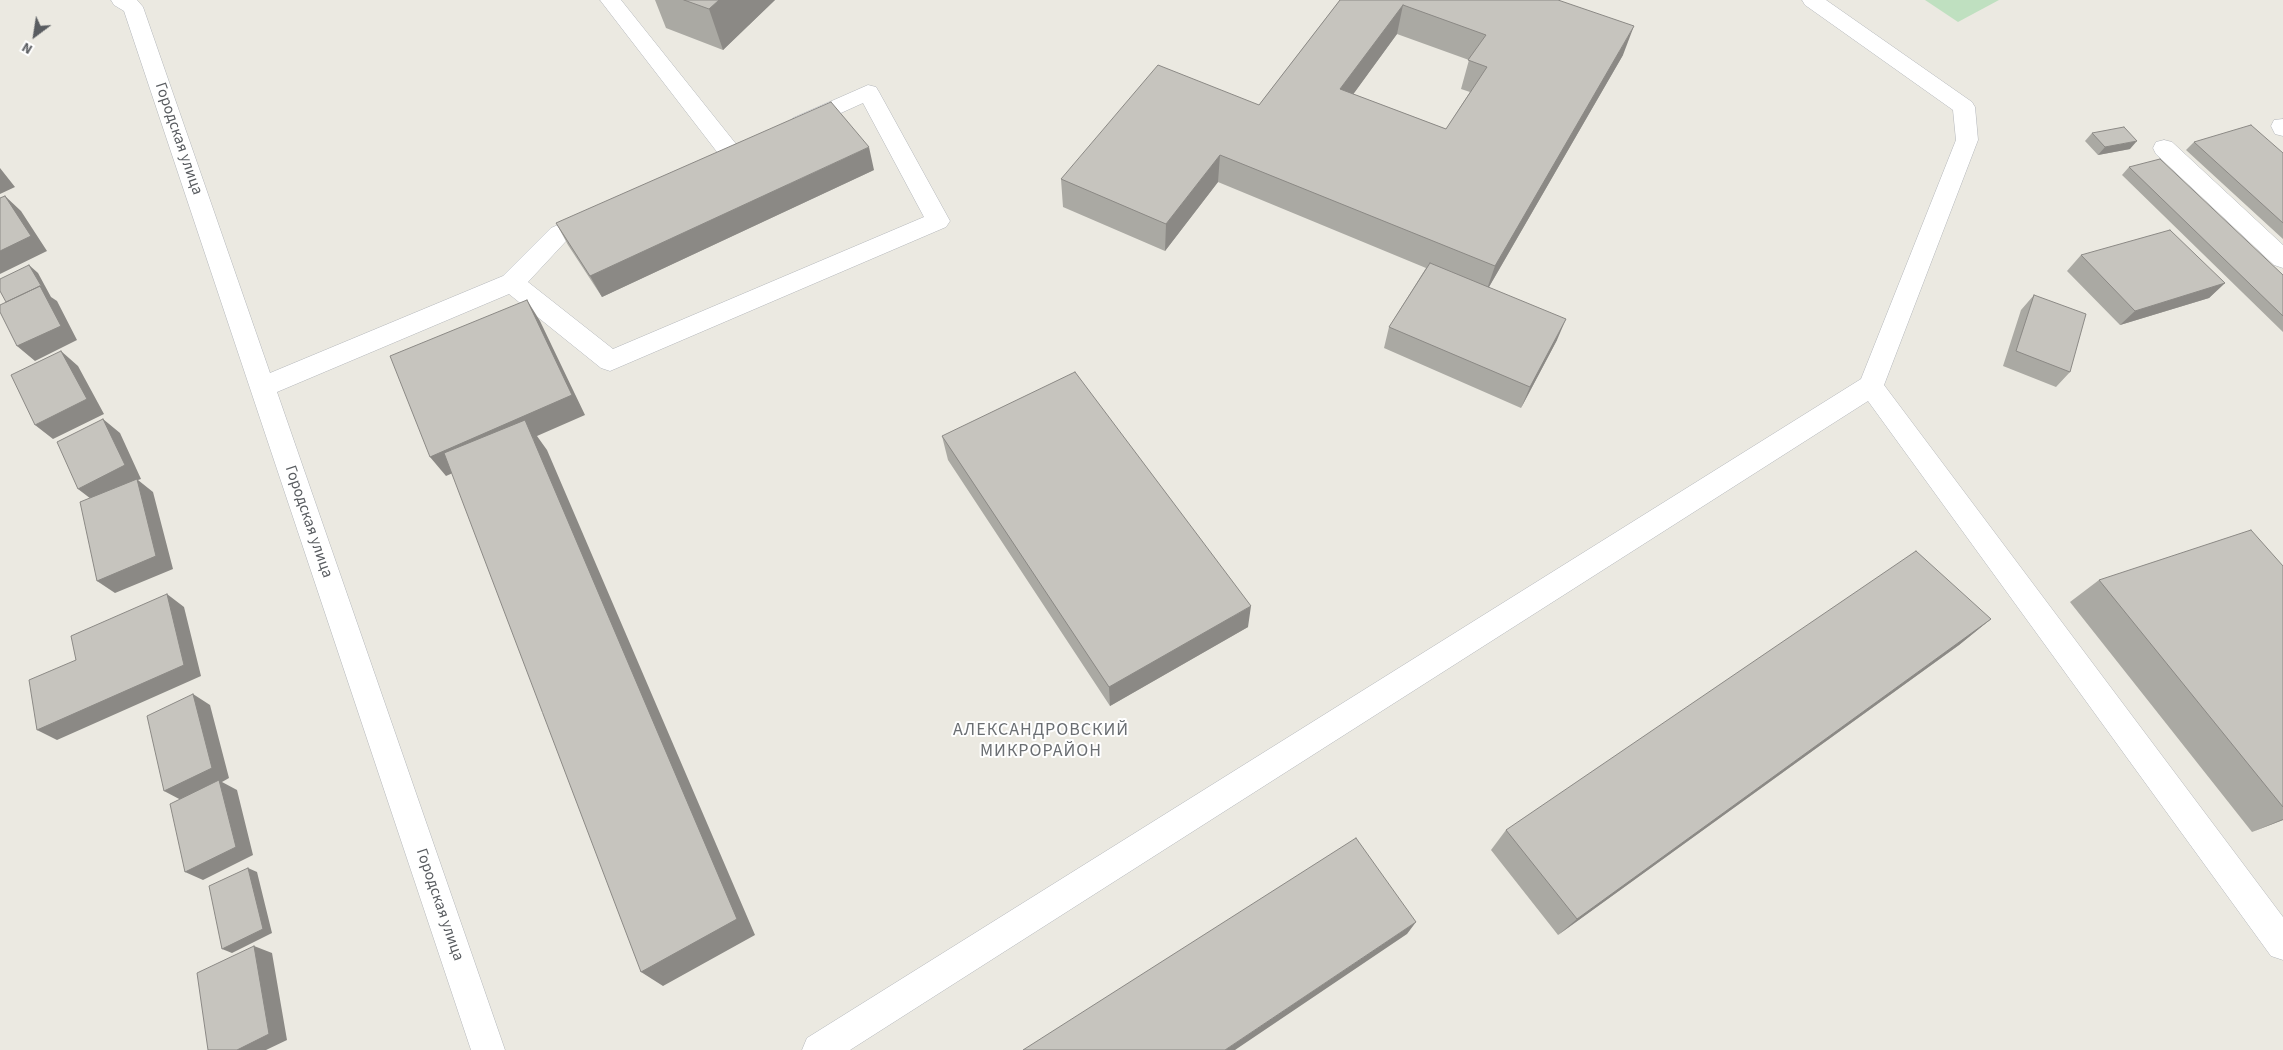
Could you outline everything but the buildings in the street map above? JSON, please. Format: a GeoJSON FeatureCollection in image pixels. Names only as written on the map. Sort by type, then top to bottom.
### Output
{"type":"FeatureCollection","features":[{"type":"Feature","properties":{"kind":"street","name":"Городская улица"},"geometry":{"type":"LineString","coordinates":[[121,0],[133,8],[488,1050]]}},
{"type":"Feature","properties":{"kind":"street"},"geometry":{"type":"LineString","coordinates":[[610,0],[733,155]]}},
{"type":"Feature","properties":{"kind":"street"},"geometry":{"type":"LineString","coordinates":[[819,1050],[1872,386],[1966,140],[1964,107],[1812,0]]}},
{"type":"Feature","properties":{"kind":"street"},"geometry":{"type":"LineString","coordinates":[[512,283],[610,361],[938,221],[868,92],[778,134]]}},
{"type":"Feature","properties":{"kind":"street"},"geometry":{"type":"LineString","coordinates":[[2164,148],[2283,259]]}},
{"type":"Feature","properties":{"kind":"street"},"geometry":{"type":"LineString","coordinates":[[262,387],[512,283],[559,234],[620,206]]}},
{"type":"Feature","properties":{"kind":"street"},"geometry":{"type":"LineString","coordinates":[[1872,386],[2283,944]]}},
{"type":"Feature","properties":{"kind":"green space"},"geometry":{"type":"Polygon","coordinates":[[[1925,0],[1999,0],[1958,22],[1925,0]]]}},
{"type":"Feature","properties":{"kind":"district","name":"АЛЕКСАНДРОВСКИЙ МИКРОРАЙОН"},"geometry":{"type":"Point","coordinates":[1041,741]}}]}
